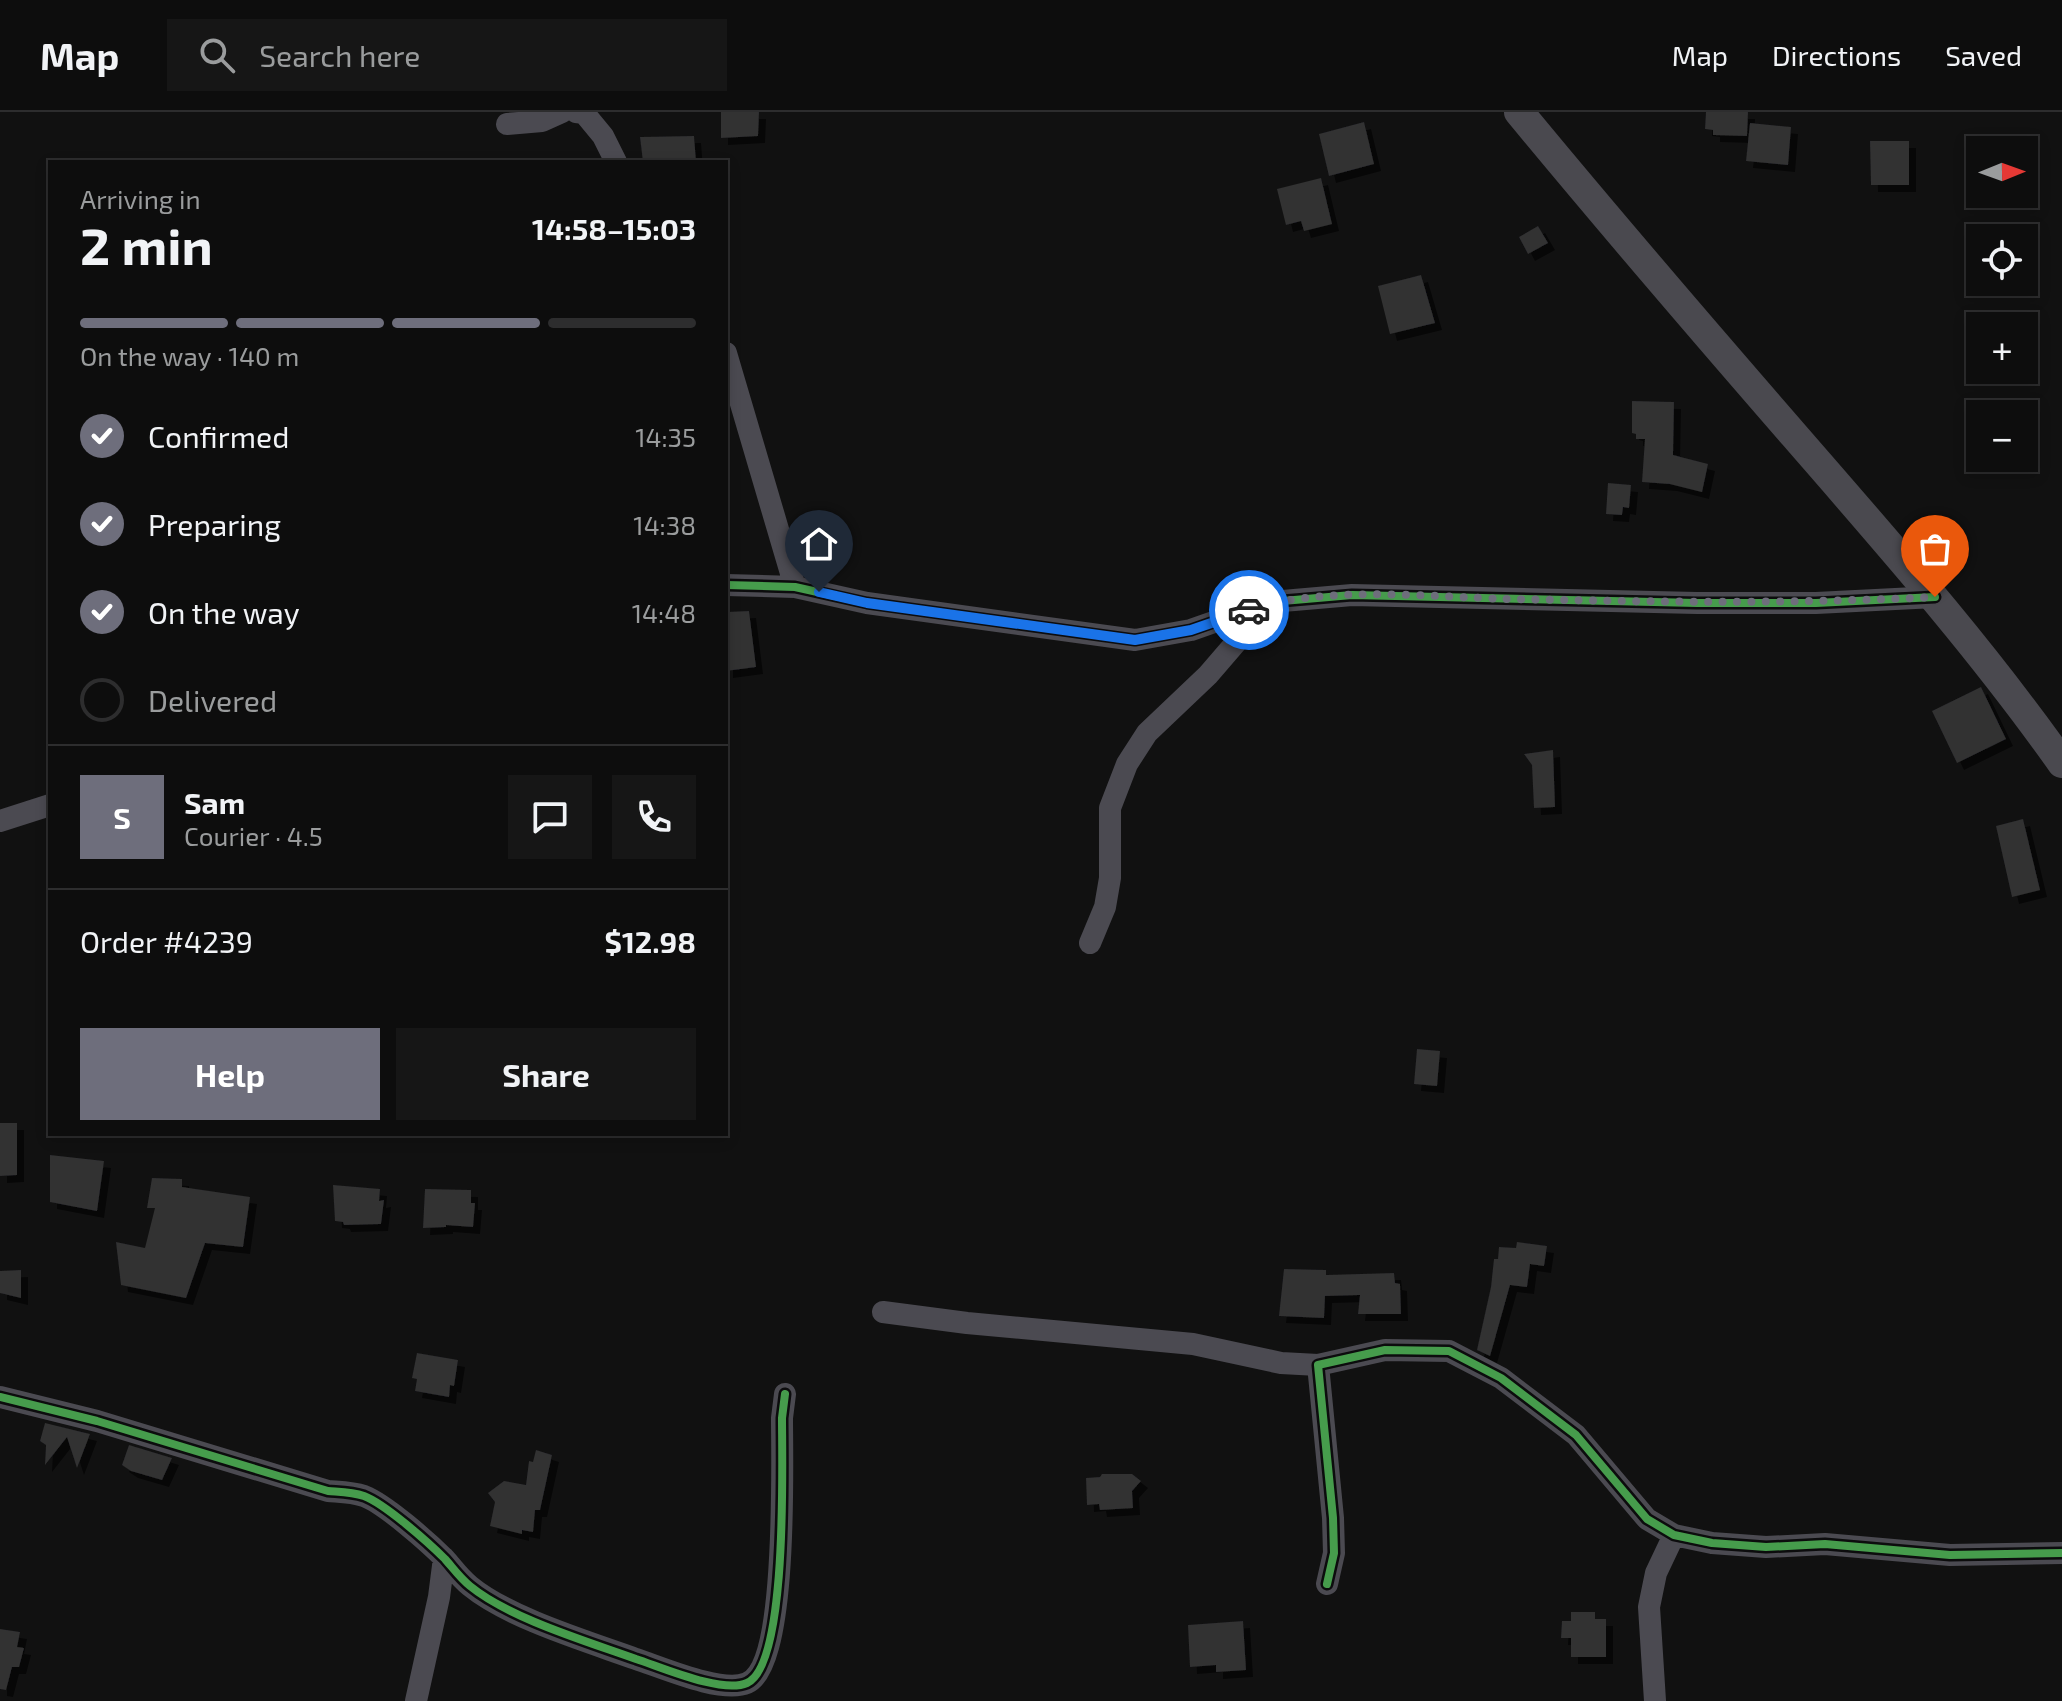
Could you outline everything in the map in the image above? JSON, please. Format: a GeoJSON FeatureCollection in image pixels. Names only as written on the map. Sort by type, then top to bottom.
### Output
{"type":"FeatureCollection","features":[{"type":"Feature","properties":{"kind":"street"},"geometry":{"type":"LineString","coordinates":[[507,124],[542,121],[562,112]]}},
{"type":"Feature","properties":{"kind":"street"},"geometry":{"type":"LineString","coordinates":[[576,112],[584,113],[594,124],[615,160]]}},
{"type":"Feature","properties":{"kind":"street"},"geometry":{"type":"LineString","coordinates":[[1519,112],[1661,282],[1935,597],[2021,705],[2062,763]]}},
{"type":"Feature","properties":{"kind":"street"},"geometry":{"type":"LineString","coordinates":[[728,360],[795,587]]}},
{"type":"Feature","properties":{"kind":"street"},"geometry":{"type":"LineString","coordinates":[[728,585],[795,587],[867,603],[1135,640],[1191,630],[1271,602],[1352,595],[1697,603],[1816,603],[1935,597]]}},
{"type":"Feature","properties":{"kind":"street"},"geometry":{"type":"LineString","coordinates":[[1090,943],[1105,907],[1110,878],[1110,808],[1127,764],[1147,733],[1208,675],[1271,602]]}},
{"type":"Feature","properties":{"kind":"street"},"geometry":{"type":"LineString","coordinates":[[0,821],[48,806]]}},
{"type":"Feature","properties":{"kind":"street"},"geometry":{"type":"LineString","coordinates":[[883,1312],[1193,1344],[1281,1363],[1318,1365],[1385,1350],[1449,1351],[1501,1378],[1576,1435],[1647,1519],[1674,1535],[1712,1543],[1766,1547],[1825,1544],[1950,1555],[2062,1553]]}},
{"type":"Feature","properties":{"kind":"street"},"geometry":{"type":"LineString","coordinates":[[1318,1365],[1333,1518],[1334,1553],[1327,1584]]}},
{"type":"Feature","properties":{"kind":"street"},"geometry":{"type":"LineString","coordinates":[[0,1397],[166,1440],[328,1491],[367,1497],[444,1558],[468,1585],[498,1606],[665,1669],[726,1686],[747,1683],[757,1676],[773,1627],[779,1590],[785,1394]]}},
{"type":"Feature","properties":{"kind":"street"},"geometry":{"type":"LineString","coordinates":[[1655,1701],[1649,1607],[1656,1573],[1674,1535]]}},
{"type":"Feature","properties":{"kind":"street"},"geometry":{"type":"LineString","coordinates":[[416,1701],[439,1597],[444,1558]]}},
{"type":"Feature","properties":{"kind":"building"},"geometry":{"type":"Polygon","coordinates":[[[721,112],[759,112],[758,136],[721,138],[721,112]]]}},
{"type":"Feature","properties":{"kind":"building"},"geometry":{"type":"Polygon","coordinates":[[[1706,112],[1748,112],[1747,136],[1713,135],[1713,130],[1705,129],[1706,112]]]}},
{"type":"Feature","properties":{"kind":"building"},"geometry":{"type":"Polygon","coordinates":[[[1364,122],[1374,164],[1329,176],[1319,134],[1364,122]]]}},
{"type":"Feature","properties":{"kind":"building"},"geometry":{"type":"Polygon","coordinates":[[[1750,123],[1791,127],[1788,165],[1746,161],[1750,123]]]}},
{"type":"Feature","properties":{"kind":"building"},"geometry":{"type":"Polygon","coordinates":[[[694,136],[696,160],[643,160],[640,137],[694,136]]]}},
{"type":"Feature","properties":{"kind":"building"},"geometry":{"type":"Polygon","coordinates":[[[1870,141],[1909,141],[1909,185],[1871,185],[1870,141]]]}},
{"type":"Feature","properties":{"kind":"building"},"geometry":{"type":"Polygon","coordinates":[[[1321,178],[1332,224],[1304,231],[1301,221],[1286,225],[1277,189],[1321,178]]]}},
{"type":"Feature","properties":{"kind":"building"},"geometry":{"type":"Polygon","coordinates":[[[1538,226],[1548,243],[1528,254],[1519,237],[1538,226]]]}},
{"type":"Feature","properties":{"kind":"building"},"geometry":{"type":"Polygon","coordinates":[[[1421,275],[1435,323],[1390,334],[1378,286],[1421,275]]]}},
{"type":"Feature","properties":{"kind":"building"},"geometry":{"type":"Polygon","coordinates":[[[1632,401],[1674,402],[1673,455],[1708,464],[1702,492],[1670,484],[1642,482],[1645,439],[1636,439],[1636,434],[1632,433],[1632,401]]]}},
{"type":"Feature","properties":{"kind":"building"},"geometry":{"type":"Polygon","coordinates":[[[1608,483],[1631,485],[1629,508],[1623,507],[1622,515],[1606,514],[1608,483]]]}},
{"type":"Feature","properties":{"kind":"building"},"geometry":{"type":"Polygon","coordinates":[[[749,611],[756,667],[728,671],[728,612],[749,611]]]}},
{"type":"Feature","properties":{"kind":"building"},"geometry":{"type":"Polygon","coordinates":[[[1981,687],[2006,739],[1957,763],[1932,711],[1981,687]]]}},
{"type":"Feature","properties":{"kind":"building"},"geometry":{"type":"Polygon","coordinates":[[[1553,750],[1555,807],[1534,808],[1532,765],[1524,754],[1553,750]]]}},
{"type":"Feature","properties":{"kind":"building"},"geometry":{"type":"Polygon","coordinates":[[[2023,819],[2040,890],[2012,897],[1996,826],[2023,819]]]}},
{"type":"Feature","properties":{"kind":"building"},"geometry":{"type":"Polygon","coordinates":[[[1417,1049],[1440,1051],[1437,1086],[1414,1084],[1417,1049]]]}},
{"type":"Feature","properties":{"kind":"building"},"geometry":{"type":"Polygon","coordinates":[[[0,1123],[17,1123],[17,1175],[0,1176],[0,1123]]]}},
{"type":"Feature","properties":{"kind":"building"},"geometry":{"type":"Polygon","coordinates":[[[50,1155],[104,1161],[97,1211],[50,1202],[50,1155]]]}},
{"type":"Feature","properties":{"kind":"building"},"geometry":{"type":"Polygon","coordinates":[[[152,1178],[182,1179],[182,1187],[250,1197],[243,1247],[205,1243],[186,1298],[121,1285],[116,1242],[145,1248],[155,1208],[147,1208],[152,1178]]]}},
{"type":"Feature","properties":{"kind":"building"},"geometry":{"type":"Polygon","coordinates":[[[333,1185],[380,1189],[379,1201],[384,1200],[381,1224],[344,1225],[335,1221],[333,1185]]]}},
{"type":"Feature","properties":{"kind":"building"},"geometry":{"type":"Polygon","coordinates":[[[425,1189],[471,1190],[471,1203],[475,1203],[473,1227],[446,1225],[423,1228],[425,1189]]]}},
{"type":"Feature","properties":{"kind":"building"},"geometry":{"type":"Polygon","coordinates":[[[1517,1242],[1547,1246],[1544,1266],[1530,1264],[1527,1287],[1510,1285],[1490,1356],[1477,1350],[1494,1259],[1498,1259],[1499,1247],[1516,1248],[1517,1242]]]}},
{"type":"Feature","properties":{"kind":"building"},"geometry":{"type":"Polygon","coordinates":[[[1284,1269],[1326,1270],[1326,1275],[1394,1273],[1395,1283],[1400,1284],[1401,1314],[1358,1314],[1360,1295],[1325,1296],[1324,1318],[1279,1316],[1284,1269]]]}},
{"type":"Feature","properties":{"kind":"building"},"geometry":{"type":"Polygon","coordinates":[[[21,1270],[21,1298],[0,1293],[0,1271],[21,1270]]]}},
{"type":"Feature","properties":{"kind":"building"},"geometry":{"type":"Polygon","coordinates":[[[417,1353],[458,1360],[449,1397],[415,1391],[417,1379],[412,1378],[417,1353]]]}},
{"type":"Feature","properties":{"kind":"building"},"geometry":{"type":"Polygon","coordinates":[[[45,1423],[90,1434],[77,1468],[67,1437],[45,1465],[46,1445],[40,1441],[45,1423]]]}},
{"type":"Feature","properties":{"kind":"building"},"geometry":{"type":"Polygon","coordinates":[[[129,1445],[172,1458],[162,1480],[131,1471],[122,1465],[129,1445]]]}},
{"type":"Feature","properties":{"kind":"building"},"geometry":{"type":"Polygon","coordinates":[[[536,1450],[552,1455],[540,1510],[535,1510],[533,1532],[522,1530],[522,1534],[490,1526],[495,1502],[488,1493],[504,1481],[526,1485],[529,1461],[533,1462],[536,1450]]]}},
{"type":"Feature","properties":{"kind":"building"},"geometry":{"type":"Polygon","coordinates":[[[1102,1474],[1132,1474],[1141,1481],[1132,1491],[1133,1508],[1100,1510],[1099,1504],[1087,1505],[1086,1478],[1100,1477],[1102,1474]]]}},
{"type":"Feature","properties":{"kind":"building"},"geometry":{"type":"Polygon","coordinates":[[[1571,1612],[1595,1612],[1595,1619],[1606,1619],[1606,1657],[1571,1657],[1571,1638],[1561,1638],[1562,1621],[1571,1621],[1571,1612]]]}},
{"type":"Feature","properties":{"kind":"building"},"geometry":{"type":"Polygon","coordinates":[[[1243,1621],[1246,1670],[1216,1672],[1216,1665],[1190,1667],[1188,1625],[1243,1621]]]}},
{"type":"Feature","properties":{"kind":"building"},"geometry":{"type":"Polygon","coordinates":[[[0,1629],[20,1632],[17,1647],[24,1648],[19,1667],[12,1667],[6,1690],[0,1689],[0,1629]]]}},
{"type":"Feature","properties":{"kind":"cycle path"},"geometry":{"type":"LineString","coordinates":[[728,585],[795,587],[867,603],[1135,640],[1191,630],[1271,602],[1352,595],[1697,603],[1816,603],[1935,597]]}},
{"type":"Feature","properties":{"kind":"cycle path"},"geometry":{"type":"LineString","coordinates":[[1327,1584],[1334,1553],[1333,1518],[1318,1365],[1385,1350],[1449,1351],[1501,1378],[1576,1435],[1647,1519],[1674,1535],[1712,1543],[1766,1547],[1825,1544],[1950,1555],[2062,1553]]}},
{"type":"Feature","properties":{"kind":"cycle path"},"geometry":{"type":"LineString","coordinates":[[0,1397],[97,1421],[328,1491],[364,1496],[417,1534],[470,1586],[505,1608],[549,1628],[676,1673],[707,1682],[736,1685],[747,1683],[760,1668],[770,1640],[780,1561],[785,1394]]}},
{"type":"Feature","properties":{"kind":"way so far"},"geometry":{"type":"LineString","coordinates":[[1249,610],[1271,602],[1352,595],[1697,603],[1816,603],[1935,597]]}},
{"type":"Feature","properties":{"kind":"route"},"geometry":{"type":"LineString","coordinates":[[819,592],[867,603],[1135,640],[1191,630],[1249,610]]}}]}
